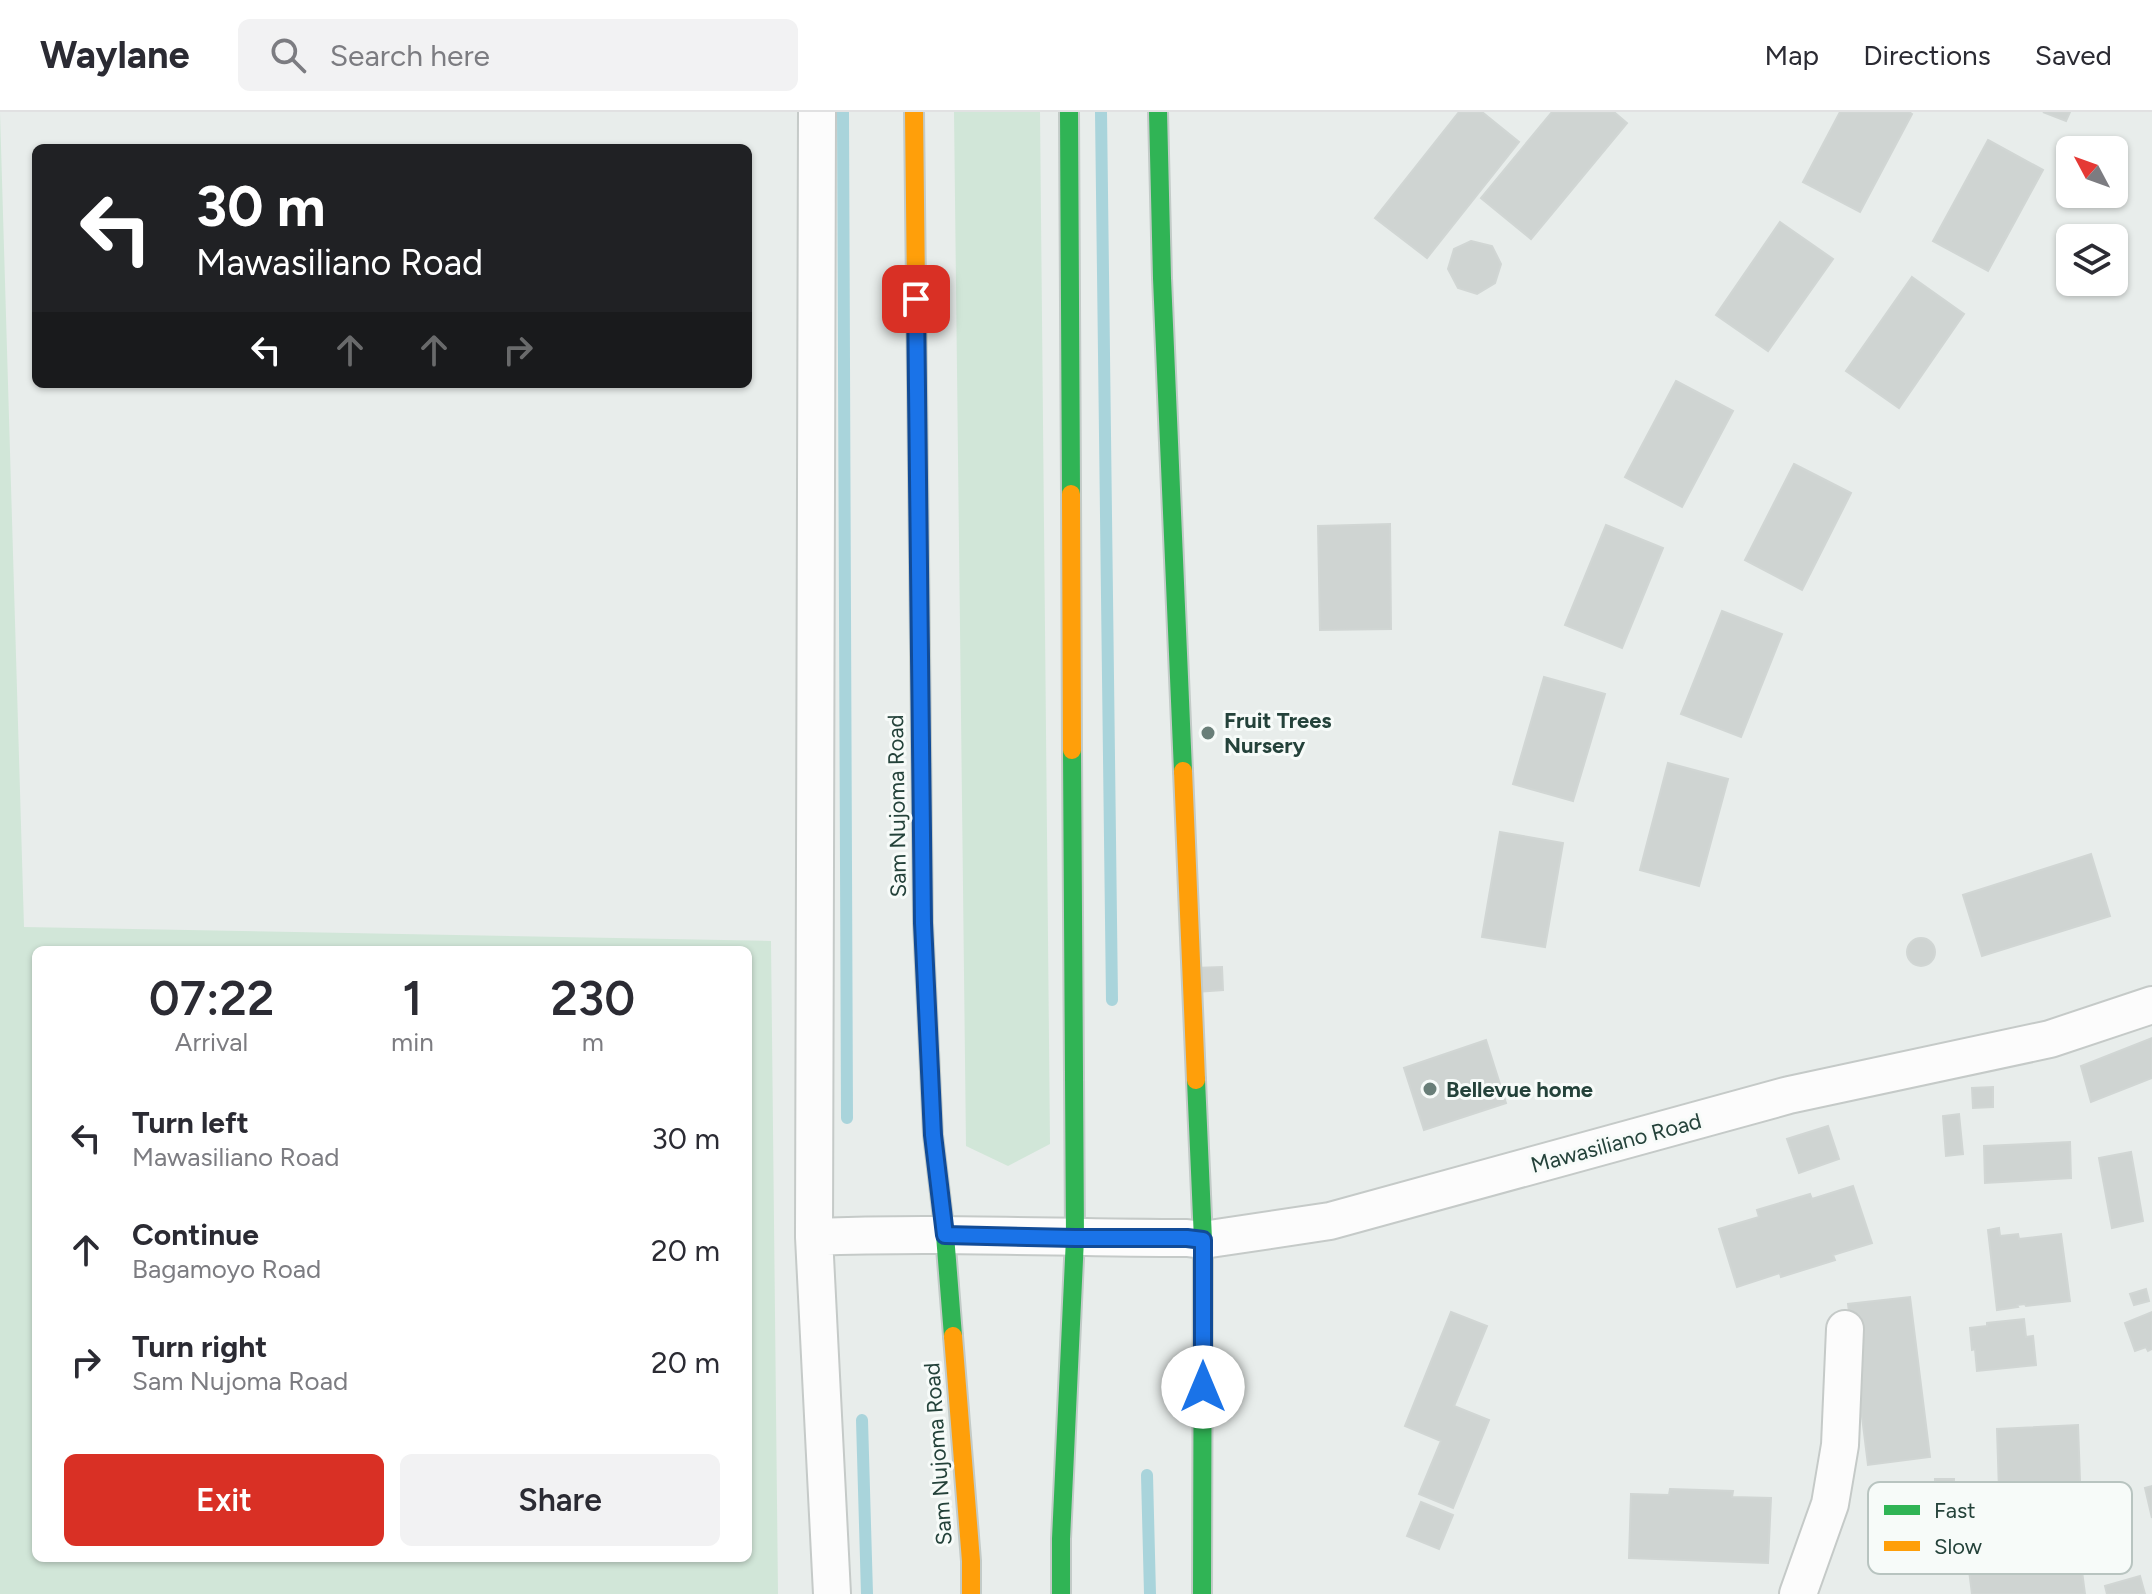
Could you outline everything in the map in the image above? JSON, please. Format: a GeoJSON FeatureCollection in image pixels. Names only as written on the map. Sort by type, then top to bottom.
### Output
{"type":"FeatureCollection","features":[{"type":"Feature","properties":{"kind":"main road","name":"Sam Nujoma Road"},"geometry":{"type":"LineString","coordinates":[[914,112],[923,923],[933,1135],[945,1235],[971,1594]]}},
{"type":"Feature","properties":{"kind":"main road"},"geometry":{"type":"LineString","coordinates":[[1061,1594],[1075,1238],[1069,112]]}},
{"type":"Feature","properties":{"kind":"main road"},"geometry":{"type":"LineString","coordinates":[[1158,112],[1162,278],[1203,1240],[1202,1594]]}},
{"type":"Feature","properties":{"kind":"street"},"geometry":{"type":"LineString","coordinates":[[817,112],[814,1237],[832,1594]]}},
{"type":"Feature","properties":{"kind":"street","name":"Mawasiliano Road"},"geometry":{"type":"LineString","coordinates":[[814,1237],[945,1235],[1203,1240],[1330,1221],[1789,1095],[2050,1039],[2152,1005]]}},
{"type":"Feature","properties":{"kind":"street"},"geometry":{"type":"LineString","coordinates":[[1798,1594],[1830,1504],[1840,1445],[1845,1329]]}},
{"type":"Feature","properties":{"kind":"green space"},"geometry":{"type":"Polygon","coordinates":[[[0,112],[24,927],[771,941],[778,1594],[0,1594],[0,112]]]}},
{"type":"Feature","properties":{"kind":"green space"},"geometry":{"type":"Polygon","coordinates":[[[954,112],[1040,112],[1050,1144],[1008,1166],[966,1146],[954,112]]]}},
{"type":"Feature","properties":{"kind":"building"},"geometry":{"type":"Polygon","coordinates":[[[1459,112],[1482,112],[1519,142],[1427,258],[1375,218],[1459,112]]]}},
{"type":"Feature","properties":{"kind":"building"},"geometry":{"type":"Polygon","coordinates":[[[1552,112],[1614,112],[1627,123],[1531,239],[1481,198],[1552,112]]]}},
{"type":"Feature","properties":{"kind":"building"},"geometry":{"type":"Polygon","coordinates":[[[1840,112],[1912,114],[1860,212],[1803,182],[1840,112]]]}},
{"type":"Feature","properties":{"kind":"building"},"geometry":{"type":"Polygon","coordinates":[[[2043,112],[2070,112],[2066,121],[2043,112]]]}},
{"type":"Feature","properties":{"kind":"building"},"geometry":{"type":"Polygon","coordinates":[[[1988,140],[2043,170],[1988,271],[1933,241],[1988,140]]]}},
{"type":"Feature","properties":{"kind":"building"},"geometry":{"type":"Polygon","coordinates":[[[1780,222],[1833,259],[1768,351],[1716,315],[1780,222]]]}},
{"type":"Feature","properties":{"kind":"building"},"geometry":{"type":"Polygon","coordinates":[[[1471,241],[1492,246],[1501,264],[1495,283],[1477,294],[1458,288],[1448,269],[1454,249],[1471,241]]]}},
{"type":"Feature","properties":{"kind":"building"},"geometry":{"type":"Polygon","coordinates":[[[1912,277],[1964,314],[1899,408],[1846,371],[1912,277]]]}},
{"type":"Feature","properties":{"kind":"building"},"geometry":{"type":"Polygon","coordinates":[[[1676,381],[1733,411],[1682,507],[1625,477],[1676,381]]]}},
{"type":"Feature","properties":{"kind":"building"},"geometry":{"type":"Polygon","coordinates":[[[1794,464],[1851,493],[1802,590],[1745,560],[1794,464]]]}},
{"type":"Feature","properties":{"kind":"building"},"geometry":{"type":"Polygon","coordinates":[[[1390,524],[1391,629],[1320,630],[1318,526],[1390,524]]]}},
{"type":"Feature","properties":{"kind":"building"},"geometry":{"type":"Polygon","coordinates":[[[1606,525],[1663,548],[1622,648],[1565,625],[1606,525]]]}},
{"type":"Feature","properties":{"kind":"building"},"geometry":{"type":"Polygon","coordinates":[[[1722,611],[1782,634],[1741,737],[1681,714],[1722,611]]]}},
{"type":"Feature","properties":{"kind":"building"},"geometry":{"type":"Polygon","coordinates":[[[1544,677],[1605,694],[1573,801],[1513,784],[1544,677]]]}},
{"type":"Feature","properties":{"kind":"building"},"geometry":{"type":"Polygon","coordinates":[[[1668,763],[1728,779],[1699,886],[1640,870],[1668,763]]]}},
{"type":"Feature","properties":{"kind":"building"},"geometry":{"type":"Polygon","coordinates":[[[1500,832],[1563,843],[1545,947],[1482,937],[1500,832]]]}},
{"type":"Feature","properties":{"kind":"building"},"geometry":{"type":"Polygon","coordinates":[[[2091,854],[2110,916],[1982,956],[1963,895],[2091,854]]]}},
{"type":"Feature","properties":{"kind":"building"},"geometry":{"type":"Polygon","coordinates":[[[1921,938],[1931,942],[1935,952],[1931,962],[1921,966],[1911,962],[1907,952],[1911,942],[1921,938]]]}},
{"type":"Feature","properties":{"kind":"building"},"geometry":{"type":"Polygon","coordinates":[[[1222,967],[1223,990],[1196,992],[1194,968],[1222,967]]]}},
{"type":"Feature","properties":{"kind":"building"},"geometry":{"type":"Polygon","coordinates":[[[2152,1038],[2152,1078],[2091,1102],[2081,1066],[2152,1038]]]}},
{"type":"Feature","properties":{"kind":"building"},"geometry":{"type":"Polygon","coordinates":[[[1486,1040],[1506,1103],[1424,1130],[1404,1068],[1486,1040]]]}},
{"type":"Feature","properties":{"kind":"building"},"geometry":{"type":"Polygon","coordinates":[[[1993,1087],[1993,1107],[1973,1108],[1972,1088],[1993,1087]]]}},
{"type":"Feature","properties":{"kind":"building"},"geometry":{"type":"Polygon","coordinates":[[[1959,1114],[1963,1154],[1946,1156],[1943,1116],[1959,1114]]]}},
{"type":"Feature","properties":{"kind":"building"},"geometry":{"type":"Polygon","coordinates":[[[1828,1126],[1839,1159],[1799,1173],[1787,1139],[1828,1126]]]}},
{"type":"Feature","properties":{"kind":"building"},"geometry":{"type":"Polygon","coordinates":[[[2070,1142],[2071,1178],[1985,1183],[1984,1146],[2070,1142]]]}},
{"type":"Feature","properties":{"kind":"building"},"geometry":{"type":"Polygon","coordinates":[[[2131,1152],[2143,1221],[2112,1228],[2099,1158],[2131,1152]]]}},
{"type":"Feature","properties":{"kind":"building"},"geometry":{"type":"Polygon","coordinates":[[[1853,1186],[1872,1243],[1833,1255],[1835,1260],[1737,1287],[1719,1229],[1759,1217],[1757,1210],[1810,1194],[1812,1199],[1853,1186]]]}},
{"type":"Feature","properties":{"kind":"building"},"geometry":{"type":"Polygon","coordinates":[[[1999,1228],[2000,1236],[2018,1234],[2019,1239],[2061,1234],[2070,1301],[2025,1304],[1997,1310],[1988,1230],[1999,1228]]]}},
{"type":"Feature","properties":{"kind":"building"},"geometry":{"type":"Polygon","coordinates":[[[2146,1289],[2149,1301],[2134,1305],[2130,1294],[2146,1289]]]}},
{"type":"Feature","properties":{"kind":"building"},"geometry":{"type":"Polygon","coordinates":[[[1910,1297],[1930,1457],[1868,1465],[1848,1304],[1910,1297]]]}},
{"type":"Feature","properties":{"kind":"building"},"geometry":{"type":"Polygon","coordinates":[[[1451,1312],[1487,1326],[1454,1406],[1489,1420],[1453,1508],[1419,1494],[1441,1441],[1405,1426],[1451,1312]]]}},
{"type":"Feature","properties":{"kind":"building"},"geometry":{"type":"Polygon","coordinates":[[[2152,1312],[2152,1349],[2148,1351],[2146,1347],[2135,1351],[2125,1323],[2152,1312]]]}},
{"type":"Feature","properties":{"kind":"building"},"geometry":{"type":"Polygon","coordinates":[[[2024,1319],[2026,1337],[2033,1336],[2036,1365],[1977,1371],[1970,1328],[2024,1319]]]}},
{"type":"Feature","properties":{"kind":"building"},"geometry":{"type":"Polygon","coordinates":[[[2078,1425],[2080,1482],[1999,1482],[1997,1429],[2078,1425]]]}},
{"type":"Feature","properties":{"kind":"building"},"geometry":{"type":"Polygon","coordinates":[[[1935,1479],[1954,1479],[1954,1482],[1935,1482],[1935,1479]]]}},
{"type":"Feature","properties":{"kind":"building"},"geometry":{"type":"Polygon","coordinates":[[[2152,1486],[2152,1518],[2145,1488],[2152,1486]]]}},
{"type":"Feature","properties":{"kind":"building"},"geometry":{"type":"Polygon","coordinates":[[[1670,1489],[1733,1491],[1732,1497],[1771,1498],[1768,1563],[1629,1558],[1631,1494],[1669,1495],[1670,1489]]]}},
{"type":"Feature","properties":{"kind":"building"},"geometry":{"type":"Polygon","coordinates":[[[1421,1502],[1453,1515],[1439,1549],[1407,1536],[1421,1502]]]}},
{"type":"Feature","properties":{"kind":"building"},"geometry":{"type":"Polygon","coordinates":[[[1970,1574],[2082,1574],[2085,1594],[1972,1594],[1970,1574]]]}},
{"type":"Feature","properties":{"kind":"building"},"geometry":{"type":"Polygon","coordinates":[[[2140,1576],[2145,1594],[2107,1594],[2105,1586],[2140,1576]]]}},
{"type":"Feature","properties":{"kind":"waterway"},"geometry":{"type":"LineString","coordinates":[[843,112],[847,1118]]}},
{"type":"Feature","properties":{"kind":"waterway"},"geometry":{"type":"LineString","coordinates":[[1101,112],[1112,1000]]}},
{"type":"Feature","properties":{"kind":"waterway"},"geometry":{"type":"LineString","coordinates":[[862,1420],[867,1594]]}},
{"type":"Feature","properties":{"kind":"waterway"},"geometry":{"type":"LineString","coordinates":[[1147,1475],[1150,1594]]}},
{"type":"Feature","properties":{"kind":"traffic: fast"},"geometry":{"type":"LineString","coordinates":[[1069,112],[1071,494]]}},
{"type":"Feature","properties":{"kind":"traffic: fast"},"geometry":{"type":"LineString","coordinates":[[1158,112],[1183,771]]}},
{"type":"Feature","properties":{"kind":"traffic: fast"},"geometry":{"type":"LineString","coordinates":[[920,645],[923,923],[933,1135],[953,1336]]}},
{"type":"Feature","properties":{"kind":"traffic: fast"},"geometry":{"type":"LineString","coordinates":[[1061,1594],[1075,1238],[1072,750]]}},
{"type":"Feature","properties":{"kind":"traffic: fast"},"geometry":{"type":"LineString","coordinates":[[1196,1080],[1203,1240],[1202,1594]]}},
{"type":"Feature","properties":{"kind":"traffic: slow"},"geometry":{"type":"LineString","coordinates":[[914,112],[920,645]]}},
{"type":"Feature","properties":{"kind":"traffic: slow"},"geometry":{"type":"LineString","coordinates":[[1071,494],[1072,750]]}},
{"type":"Feature","properties":{"kind":"traffic: slow"},"geometry":{"type":"LineString","coordinates":[[1183,771],[1196,1080]]}},
{"type":"Feature","properties":{"kind":"traffic: slow"},"geometry":{"type":"LineString","coordinates":[[953,1336],[971,1594]]}},
{"type":"Feature","properties":{"kind":"place","name":"Fruit Trees Nursery"},"geometry":{"type":"Point","coordinates":[1208,733]}},
{"type":"Feature","properties":{"kind":"place","name":"Bellevue home"},"geometry":{"type":"Point","coordinates":[1430,1089]}},
{"type":"Feature","properties":{"kind":"route"},"geometry":{"type":"LineString","coordinates":[[916,299],[923,923],[933,1135],[945,1235],[1203,1240],[1203,1387]]}}]}
